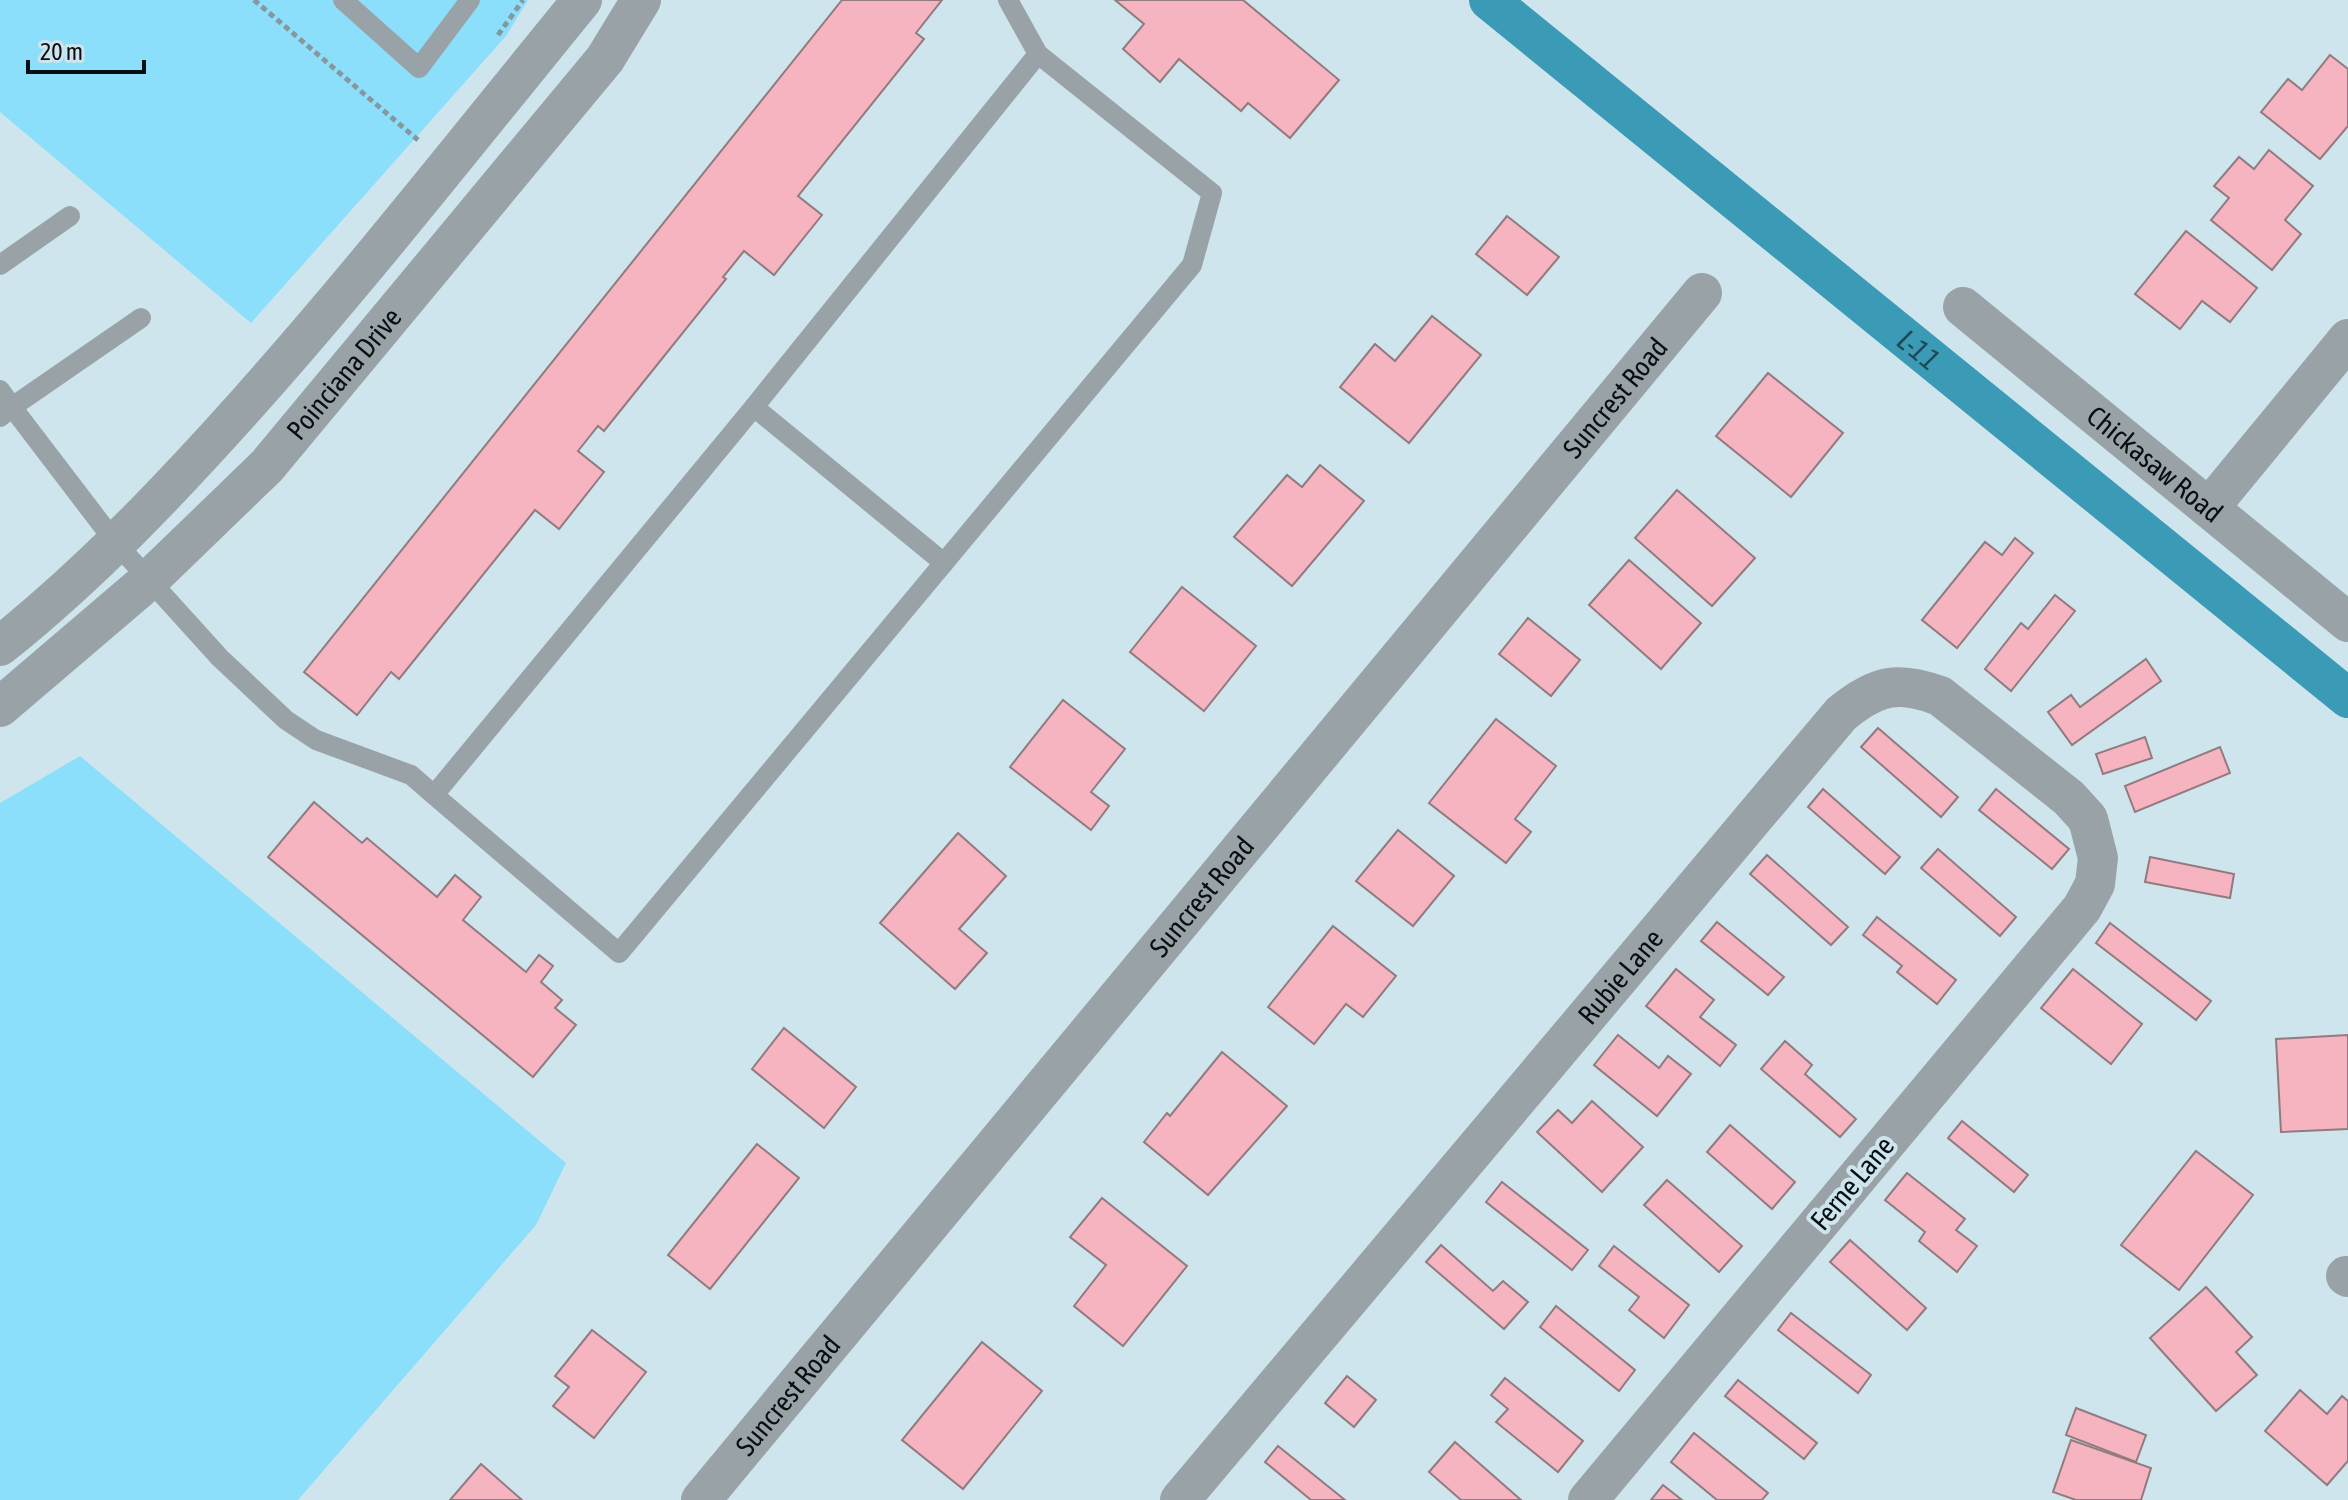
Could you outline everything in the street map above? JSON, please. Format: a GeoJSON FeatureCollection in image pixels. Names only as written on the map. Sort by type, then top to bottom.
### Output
{"type":"FeatureCollection","features":[{"type":"Feature","properties":{"kind":"street","name":"Poinciana Drive"},"geometry":{"type":"LineString","coordinates":[[0,646],[86,573],[189,468],[312,331],[582,0]]}},
{"type":"Feature","properties":{"kind":"street","name":"Poinciana Drive"},"geometry":{"type":"LineString","coordinates":[[0,707],[150,579],[267,466],[605,59],[641,0]]}},
{"type":"Feature","properties":{"kind":"street","name":"Suncrest Road"},"geometry":{"type":"LineString","coordinates":[[701,1500],[1702,293]]}},
{"type":"Feature","properties":{"kind":"street","name":"Chickasaw Road"},"geometry":{"type":"LineString","coordinates":[[1963,307],[2348,622]]}},
{"type":"Feature","properties":{"kind":"street"},"geometry":{"type":"LineString","coordinates":[[2209,508],[2348,339]]}},
{"type":"Feature","properties":{"kind":"street","name":"Rubie Lane"},"geometry":{"type":"LineString","coordinates":[[1180,1500],[1841,714],[1863,695],[1888,687],[1916,687],[1940,696],[2069,798],[2088,819],[2098,858]]}},
{"type":"Feature","properties":{"kind":"street","name":"Ferne Lane"},"geometry":{"type":"LineString","coordinates":[[1588,1500],[2082,908],[2095,884],[2098,858]]}},
{"type":"Feature","properties":{"kind":"lane"},"geometry":{"type":"LineString","coordinates":[[343,0],[419,68],[470,0]]}},
{"type":"Feature","properties":{"kind":"lane"},"geometry":{"type":"LineString","coordinates":[[141,318],[4,405],[115,542],[220,658],[286,720],[316,740],[411,775],[619,953],[1192,265],[1212,193],[1038,54],[1008,0]]}},
{"type":"Feature","properties":{"kind":"lane"},"geometry":{"type":"LineString","coordinates":[[434,795],[754,407],[1038,54]]}},
{"type":"Feature","properties":{"kind":"lane"},"geometry":{"type":"LineString","coordinates":[[0,265],[70,216]]}},
{"type":"Feature","properties":{"kind":"lane"},"geometry":{"type":"LineString","coordinates":[[754,407],[944,563]]}},
{"type":"Feature","properties":{"kind":"path"},"geometry":{"type":"LineString","coordinates":[[254,0],[421,143],[428,134]]}},
{"type":"Feature","properties":{"kind":"path"},"geometry":{"type":"LineString","coordinates":[[496,38],[523,0]]}},
{"type":"Feature","properties":{"kind":"shaded area"},"geometry":{"type":"Polygon","coordinates":[[[0,0],[528,0],[506,36],[251,323],[0,112],[0,0]]]}},
{"type":"Feature","properties":{"kind":"shaded area"},"geometry":{"type":"Polygon","coordinates":[[[80,756],[566,1163],[536,1225],[298,1500],[0,1500],[0,803],[80,756]]]}},
{"type":"Feature","properties":{"kind":"building"},"geometry":{"type":"Polygon","coordinates":[[[842,0],[942,0],[916,33],[924,39],[798,196],[822,215],[774,275],[744,251],[723,277],[726,279],[604,431],[598,426],[578,451],[604,472],[559,529],[535,510],[399,679],[391,672],[357,715],[304,672],[842,0]]]}},
{"type":"Feature","properties":{"kind":"building"},"geometry":{"type":"Polygon","coordinates":[[[1115,0],[1243,0],[1339,80],[1290,138],[1248,103],[1241,111],[1179,59],[1160,82],[1123,49],[1144,24],[1115,0]]]}},
{"type":"Feature","properties":{"kind":"building"},"geometry":{"type":"Polygon","coordinates":[[[2330,55],[2348,69],[2348,126],[2320,159],[2261,112],[2288,79],[2302,90],[2330,55]]]}},
{"type":"Feature","properties":{"kind":"building"},"geometry":{"type":"Polygon","coordinates":[[[2269,150],[2313,186],[2285,220],[2301,234],[2272,270],[2211,220],[2229,198],[2214,186],[2239,157],[2254,169],[2269,150]]]}},
{"type":"Feature","properties":{"kind":"building"},"geometry":{"type":"Polygon","coordinates":[[[1507,216],[1559,257],[1527,295],[1476,254],[1507,216]]]}},
{"type":"Feature","properties":{"kind":"building"},"geometry":{"type":"Polygon","coordinates":[[[2186,231],[2257,288],[2230,322],[2202,301],[2180,329],[2135,294],[2186,231]]]}},
{"type":"Feature","properties":{"kind":"building"},"geometry":{"type":"Polygon","coordinates":[[[1432,316],[1481,355],[1409,443],[1340,387],[1375,344],[1395,361],[1432,316]]]}},
{"type":"Feature","properties":{"kind":"building"},"geometry":{"type":"Polygon","coordinates":[[[1768,373],[1843,433],[1791,497],[1716,436],[1768,373]]]}},
{"type":"Feature","properties":{"kind":"building"},"geometry":{"type":"Polygon","coordinates":[[[1320,465],[1364,501],[1292,586],[1234,537],[1287,475],[1302,487],[1320,465]]]}},
{"type":"Feature","properties":{"kind":"building"},"geometry":{"type":"Polygon","coordinates":[[[1677,490],[1755,558],[1712,606],[1635,538],[1677,490]]]}},
{"type":"Feature","properties":{"kind":"building"},"geometry":{"type":"Polygon","coordinates":[[[2015,538],[2033,553],[1957,648],[1922,620],[1985,542],[2002,555],[2015,538]]]}},
{"type":"Feature","properties":{"kind":"building"},"geometry":{"type":"Polygon","coordinates":[[[1629,560],[1701,623],[1661,669],[1589,605],[1629,560]]]}},
{"type":"Feature","properties":{"kind":"building"},"geometry":{"type":"Polygon","coordinates":[[[1182,587],[1256,646],[1204,711],[1130,652],[1182,587]]]}},
{"type":"Feature","properties":{"kind":"building"},"geometry":{"type":"Polygon","coordinates":[[[2055,595],[2075,611],[2011,691],[1985,669],[2021,623],[2028,629],[2055,595]]]}},
{"type":"Feature","properties":{"kind":"building"},"geometry":{"type":"Polygon","coordinates":[[[1528,618],[1580,660],[1551,696],[1499,654],[1528,618]]]}},
{"type":"Feature","properties":{"kind":"building"},"geometry":{"type":"Polygon","coordinates":[[[2146,659],[2161,681],[2072,745],[2048,712],[2071,695],[2080,707],[2146,659]]]}},
{"type":"Feature","properties":{"kind":"building"},"geometry":{"type":"Polygon","coordinates":[[[1063,700],[1125,749],[1091,792],[1109,806],[1091,830],[1010,767],[1063,700]]]}},
{"type":"Feature","properties":{"kind":"building"},"geometry":{"type":"Polygon","coordinates":[[[1496,719],[1556,766],[1515,819],[1531,832],[1506,863],[1429,803],[1496,719]]]}},
{"type":"Feature","properties":{"kind":"building"},"geometry":{"type":"Polygon","coordinates":[[[1878,728],[1958,797],[1941,817],[1861,747],[1878,728]]]}},
{"type":"Feature","properties":{"kind":"building"},"geometry":{"type":"Polygon","coordinates":[[[2145,737],[2152,758],[2103,774],[2096,754],[2145,737]]]}},
{"type":"Feature","properties":{"kind":"building"},"geometry":{"type":"Polygon","coordinates":[[[2220,747],[2230,773],[2135,812],[2125,786],[2220,747]]]}},
{"type":"Feature","properties":{"kind":"building"},"geometry":{"type":"Polygon","coordinates":[[[1823,789],[1900,857],[1885,874],[1808,807],[1823,789]]]}},
{"type":"Feature","properties":{"kind":"building"},"geometry":{"type":"Polygon","coordinates":[[[1996,789],[2069,849],[2052,869],[1979,810],[1996,789]]]}},
{"type":"Feature","properties":{"kind":"building"},"geometry":{"type":"Polygon","coordinates":[[[314,802],[362,843],[367,838],[437,897],[455,875],[481,897],[463,920],[526,972],[539,955],[553,966],[541,982],[562,1000],[555,1008],[576,1025],[533,1077],[268,857],[314,802]]]}},
{"type":"Feature","properties":{"kind":"building"},"geometry":{"type":"Polygon","coordinates":[[[1398,830],[1454,876],[1413,926],[1356,881],[1398,830]]]}},
{"type":"Feature","properties":{"kind":"building"},"geometry":{"type":"Polygon","coordinates":[[[958,833],[1006,876],[959,929],[987,953],[955,989],[880,923],[958,833]]]}},
{"type":"Feature","properties":{"kind":"building"},"geometry":{"type":"Polygon","coordinates":[[[1938,849],[2016,917],[2000,936],[1921,868],[1938,849]]]}},
{"type":"Feature","properties":{"kind":"building"},"geometry":{"type":"Polygon","coordinates":[[[1767,855],[1848,927],[1831,945],[1750,874],[1767,855]]]}},
{"type":"Feature","properties":{"kind":"building"},"geometry":{"type":"Polygon","coordinates":[[[2150,857],[2234,874],[2230,898],[2145,882],[2150,857]]]}},
{"type":"Feature","properties":{"kind":"building"},"geometry":{"type":"Polygon","coordinates":[[[1877,917],[1956,980],[1937,1004],[1897,972],[1902,966],[1863,935],[1877,917]]]}},
{"type":"Feature","properties":{"kind":"building"},"geometry":{"type":"Polygon","coordinates":[[[1717,922],[1784,977],[1768,995],[1701,941],[1717,922]]]}},
{"type":"Feature","properties":{"kind":"building"},"geometry":{"type":"Polygon","coordinates":[[[2110,923],[2211,1001],[2196,1020],[2096,943],[2110,923]]]}},
{"type":"Feature","properties":{"kind":"building"},"geometry":{"type":"Polygon","coordinates":[[[1333,926],[1396,976],[1363,1017],[1346,1004],[1314,1044],[1268,1007],[1333,926]]]}},
{"type":"Feature","properties":{"kind":"building"},"geometry":{"type":"Polygon","coordinates":[[[1676,969],[1714,1000],[1700,1017],[1736,1045],[1720,1066],[1646,1006],[1676,969]]]}},
{"type":"Feature","properties":{"kind":"building"},"geometry":{"type":"Polygon","coordinates":[[[2073,969],[2142,1024],[2111,1064],[2041,1008],[2073,969]]]}},
{"type":"Feature","properties":{"kind":"building"},"geometry":{"type":"Polygon","coordinates":[[[784,1028],[856,1087],[824,1128],[752,1069],[784,1028]]]}},
{"type":"Feature","properties":{"kind":"building"},"geometry":{"type":"Polygon","coordinates":[[[1618,1035],[1659,1068],[1668,1056],[1691,1074],[1657,1116],[1594,1065],[1618,1035]]]}},
{"type":"Feature","properties":{"kind":"building"},"geometry":{"type":"Polygon","coordinates":[[[2348,1035],[2348,1129],[2281,1132],[2276,1039],[2348,1035]]]}},
{"type":"Feature","properties":{"kind":"building"},"geometry":{"type":"Polygon","coordinates":[[[1785,1041],[1812,1065],[1805,1074],[1856,1119],[1840,1137],[1761,1069],[1785,1041]]]}},
{"type":"Feature","properties":{"kind":"building"},"geometry":{"type":"Polygon","coordinates":[[[1222,1052],[1287,1106],[1208,1195],[1144,1142],[1167,1113],[1170,1116],[1222,1052]]]}},
{"type":"Feature","properties":{"kind":"building"},"geometry":{"type":"Polygon","coordinates":[[[1592,1101],[1643,1147],[1602,1192],[1537,1132],[1558,1110],[1572,1123],[1592,1101]]]}},
{"type":"Feature","properties":{"kind":"building"},"geometry":{"type":"Polygon","coordinates":[[[1962,1121],[2028,1175],[2014,1192],[1948,1138],[1962,1121]]]}},
{"type":"Feature","properties":{"kind":"building"},"geometry":{"type":"Polygon","coordinates":[[[1730,1125],[1795,1182],[1772,1209],[1707,1152],[1730,1125]]]}},
{"type":"Feature","properties":{"kind":"building"},"geometry":{"type":"Polygon","coordinates":[[[757,1144],[799,1178],[710,1289],[668,1255],[757,1144]]]}},
{"type":"Feature","properties":{"kind":"building"},"geometry":{"type":"Polygon","coordinates":[[[2196,1151],[2253,1195],[2179,1290],[2121,1245],[2196,1151]]]}},
{"type":"Feature","properties":{"kind":"building"},"geometry":{"type":"Polygon","coordinates":[[[1907,1173],[1965,1219],[1956,1230],[1977,1246],[1957,1272],[1919,1241],[1925,1232],[1885,1200],[1907,1173]]]}},
{"type":"Feature","properties":{"kind":"building"},"geometry":{"type":"Polygon","coordinates":[[[1667,1180],[1742,1246],[1719,1272],[1644,1205],[1667,1180]]]}},
{"type":"Feature","properties":{"kind":"building"},"geometry":{"type":"Polygon","coordinates":[[[1502,1182],[1588,1250],[1572,1270],[1486,1202],[1502,1182]]]}},
{"type":"Feature","properties":{"kind":"building"},"geometry":{"type":"Polygon","coordinates":[[[1102,1198],[1187,1266],[1123,1346],[1074,1306],[1106,1265],[1070,1237],[1102,1198]]]}},
{"type":"Feature","properties":{"kind":"building"},"geometry":{"type":"Polygon","coordinates":[[[1850,1240],[1926,1308],[1907,1330],[1830,1262],[1850,1240]]]}},
{"type":"Feature","properties":{"kind":"building"},"geometry":{"type":"Polygon","coordinates":[[[1441,1245],[1493,1291],[1503,1281],[1528,1302],[1504,1329],[1426,1262],[1441,1245]]]}},
{"type":"Feature","properties":{"kind":"building"},"geometry":{"type":"Polygon","coordinates":[[[1614,1246],[1689,1305],[1664,1338],[1629,1310],[1639,1297],[1599,1266],[1614,1246]]]}},
{"type":"Feature","properties":{"kind":"building"},"geometry":{"type":"Polygon","coordinates":[[[2206,1287],[2252,1337],[2236,1352],[2257,1375],[2216,1411],[2150,1338],[2206,1287]]]}},
{"type":"Feature","properties":{"kind":"building"},"geometry":{"type":"Polygon","coordinates":[[[1556,1306],[1635,1370],[1619,1391],[1540,1327],[1556,1306]]]}},
{"type":"Feature","properties":{"kind":"building"},"geometry":{"type":"Polygon","coordinates":[[[1791,1313],[1871,1375],[1858,1393],[1778,1330],[1791,1313]]]}},
{"type":"Feature","properties":{"kind":"building"},"geometry":{"type":"Polygon","coordinates":[[[592,1330],[646,1372],[594,1438],[553,1406],[569,1387],[555,1376],[592,1330]]]}},
{"type":"Feature","properties":{"kind":"building"},"geometry":{"type":"Polygon","coordinates":[[[982,1342],[1042,1391],[963,1489],[902,1440],[982,1342]]]}},
{"type":"Feature","properties":{"kind":"building"},"geometry":{"type":"Polygon","coordinates":[[[1347,1376],[1376,1400],[1354,1427],[1325,1403],[1347,1376]]]}},
{"type":"Feature","properties":{"kind":"building"},"geometry":{"type":"Polygon","coordinates":[[[1505,1378],[1583,1441],[1558,1472],[1496,1422],[1508,1409],[1491,1395],[1505,1378]]]}},
{"type":"Feature","properties":{"kind":"building"},"geometry":{"type":"Polygon","coordinates":[[[1738,1380],[1817,1443],[1804,1459],[1725,1396],[1738,1380]]]}},
{"type":"Feature","properties":{"kind":"building"},"geometry":{"type":"Polygon","coordinates":[[[2300,1390],[2327,1414],[2342,1396],[2348,1401],[2348,1461],[2327,1485],[2265,1431],[2300,1390]]]}},
{"type":"Feature","properties":{"kind":"building"},"geometry":{"type":"Polygon","coordinates":[[[2076,1408],[2146,1435],[2136,1462],[2066,1435],[2076,1408]]]}},
{"type":"Feature","properties":{"kind":"building"},"geometry":{"type":"Polygon","coordinates":[[[1694,1433],[1768,1493],[1762,1500],[1717,1500],[1671,1462],[1694,1433]]]}},
{"type":"Feature","properties":{"kind":"building"},"geometry":{"type":"Polygon","coordinates":[[[2071,1440],[2151,1468],[2141,1500],[2076,1500],[2053,1492],[2071,1440]]]}},
{"type":"Feature","properties":{"kind":"building"},"geometry":{"type":"Polygon","coordinates":[[[1455,1442],[1521,1500],[1461,1500],[1429,1472],[1455,1442]]]}},
{"type":"Feature","properties":{"kind":"building"},"geometry":{"type":"Polygon","coordinates":[[[1278,1446],[1345,1500],[1311,1500],[1265,1462],[1278,1446]]]}},
{"type":"Feature","properties":{"kind":"building"},"geometry":{"type":"Polygon","coordinates":[[[481,1464],[522,1500],[450,1500],[481,1464]]]}},
{"type":"Feature","properties":{"kind":"building"},"geometry":{"type":"Polygon","coordinates":[[[1663,1485],[1682,1500],[1651,1500],[1663,1485]]]}},
{"type":"Feature","properties":{"kind":"waterway","name":"L-11"},"geometry":{"type":"LineString","coordinates":[[1489,0],[2348,698]]}}]}
